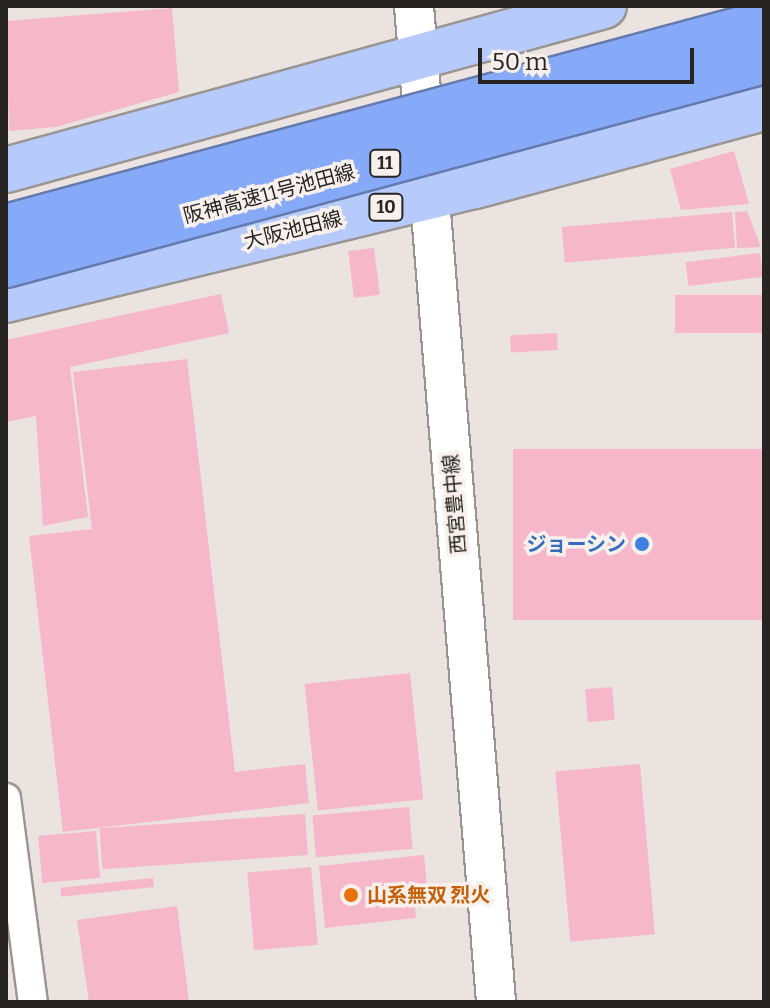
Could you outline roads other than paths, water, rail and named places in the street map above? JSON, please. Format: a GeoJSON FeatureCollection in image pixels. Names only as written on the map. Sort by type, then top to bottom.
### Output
{"type":"FeatureCollection","features":[{"type":"Feature","properties":{"kind":"highway","name":"阪神高速11号池田線"},"geometry":{"type":"LineString","coordinates":[[6,227],[764,23]]}},
{"type":"Feature","properties":{"kind":"highway","name":"阪神高速11号池田線"},"geometry":{"type":"LineString","coordinates":[[6,265],[764,61]]}},
{"type":"Feature","properties":{"kind":"main road","name":"西宮豊中線"},"geometry":{"type":"LineString","coordinates":[[414,6],[496,1002]]}},
{"type":"Feature","properties":{"kind":"main road"},"geometry":{"type":"LineString","coordinates":[[6,170],[604,6]]}},
{"type":"Feature","properties":{"kind":"main road","name":"大阪池田線"},"geometry":{"type":"LineString","coordinates":[[6,300],[430,196],[764,108]]}},
{"type":"Feature","properties":{"kind":"street"},"geometry":{"type":"LineString","coordinates":[[6,798],[33,1002]]}},
{"type":"Feature","properties":{"kind":"place","name":"ジョーシン"},"geometry":{"type":"Point","coordinates":[642,544]}},
{"type":"Feature","properties":{"kind":"place","name":"山系無双 烈火"},"geometry":{"type":"Point","coordinates":[351,895]}}]}
